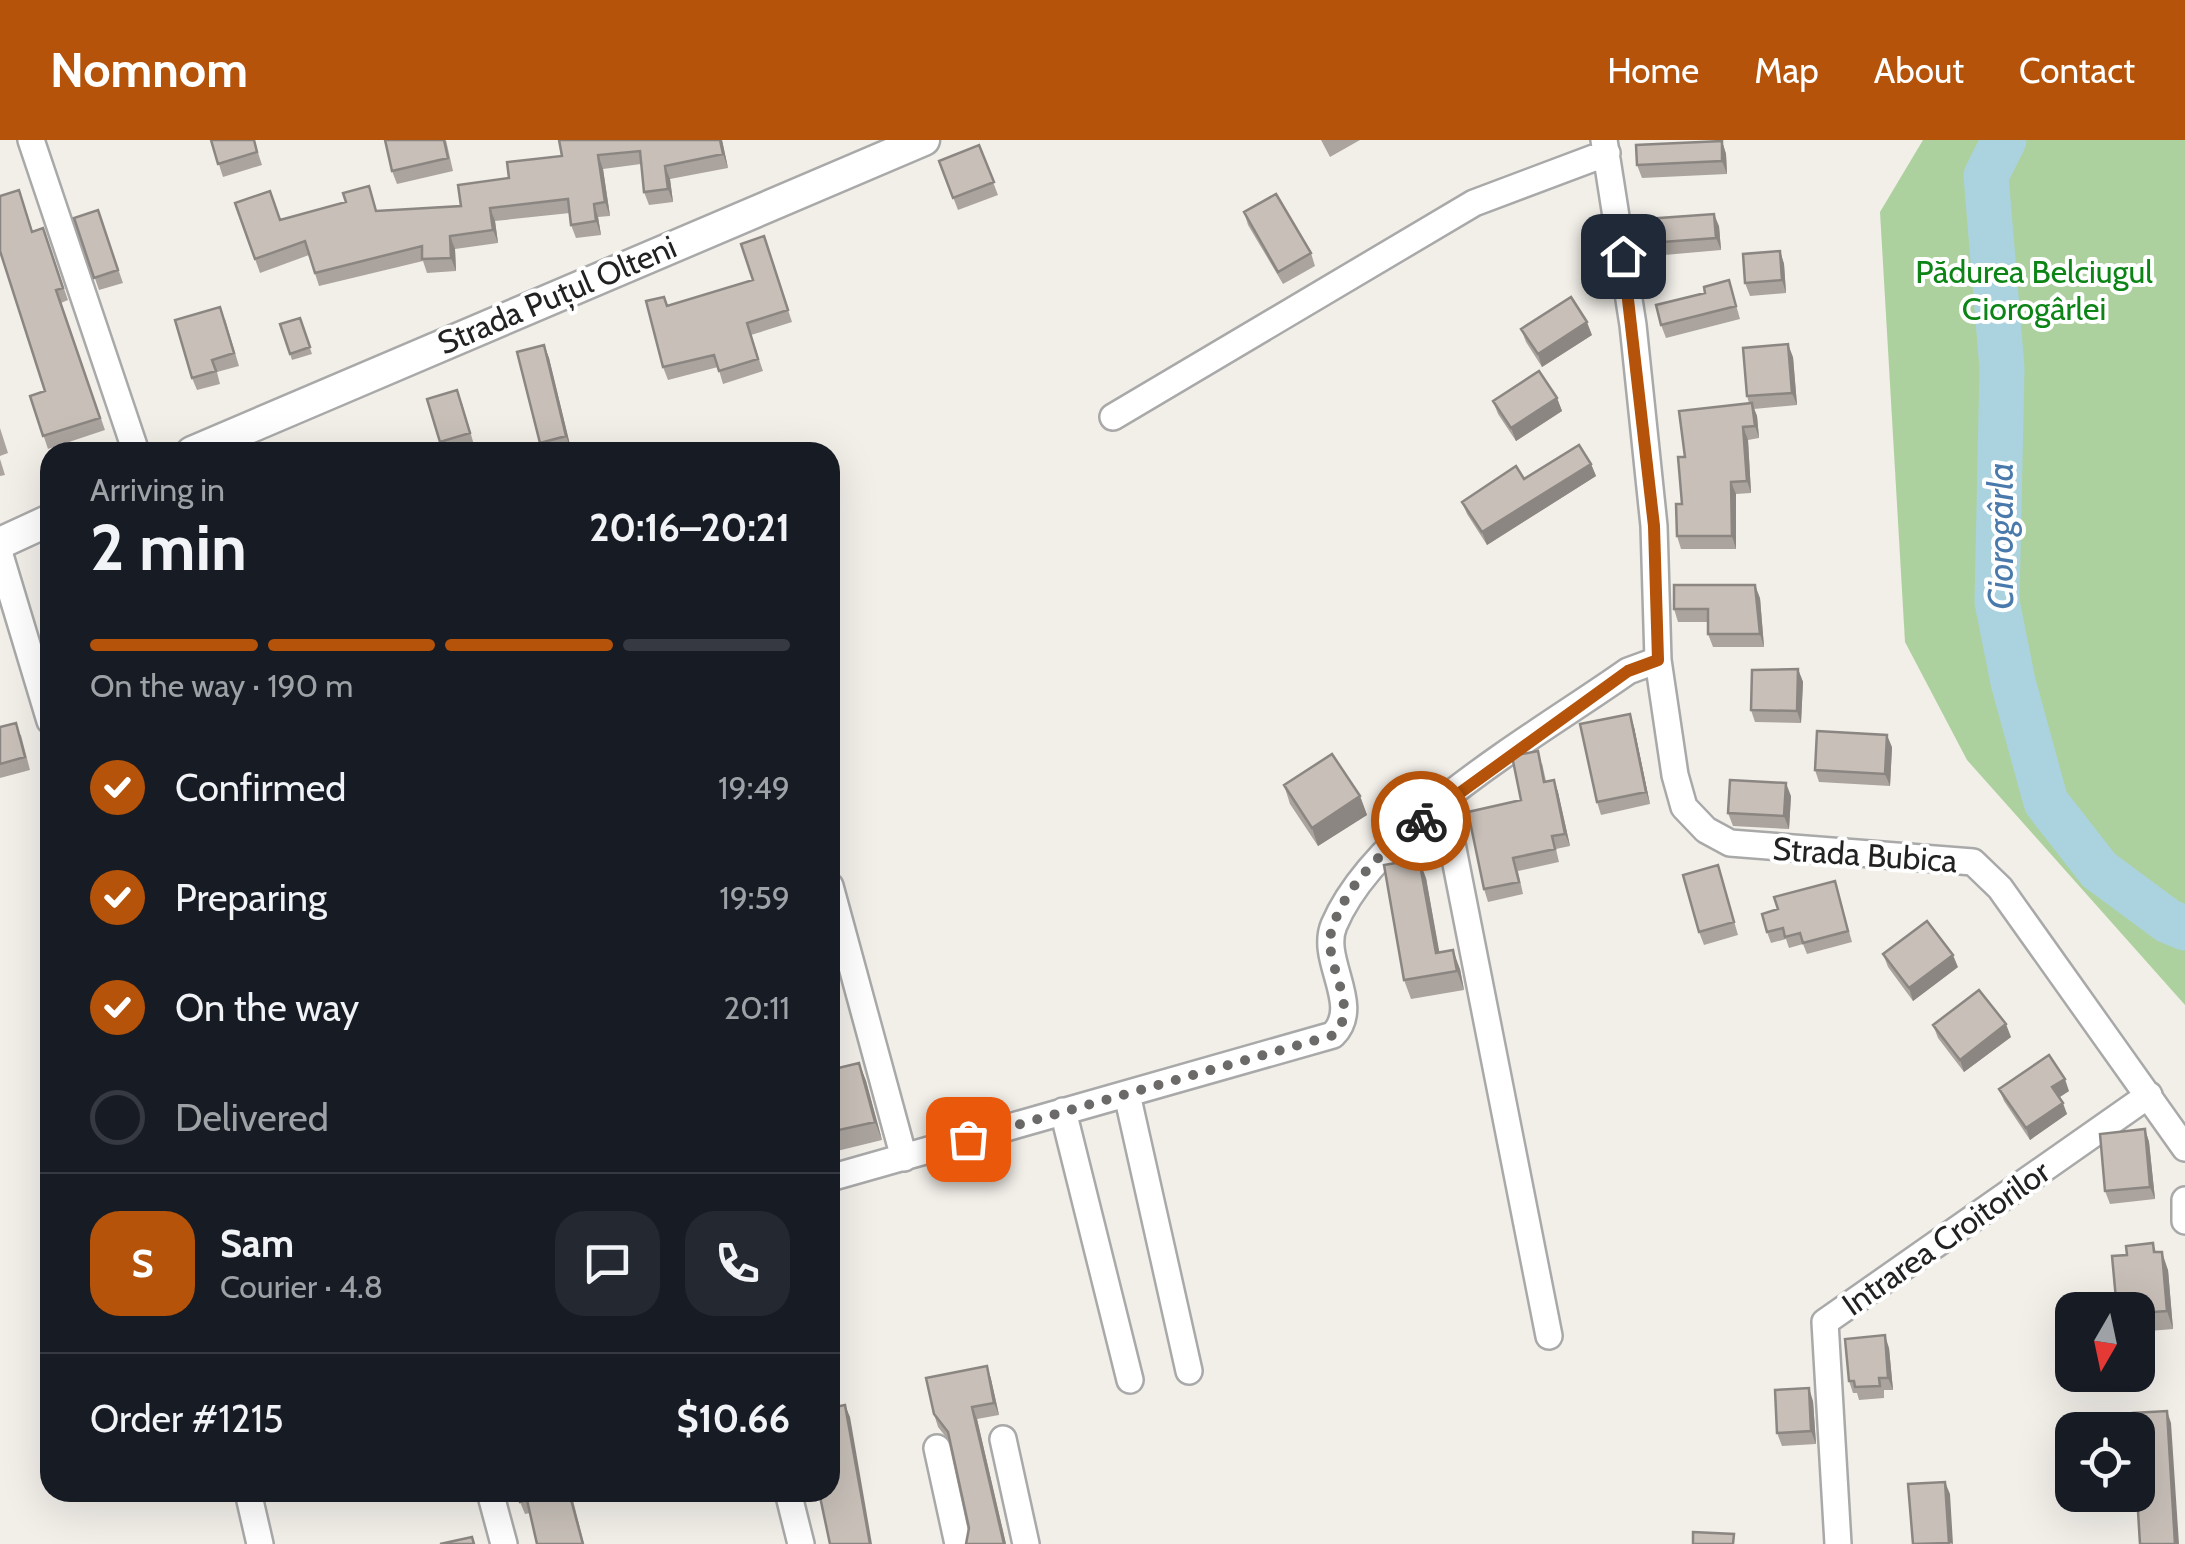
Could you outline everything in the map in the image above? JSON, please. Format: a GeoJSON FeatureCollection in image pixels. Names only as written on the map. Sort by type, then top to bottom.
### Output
{"type":"FeatureCollection","features":[{"type":"Feature","properties":{"kind":"street"},"geometry":{"type":"LineString","coordinates":[[31,140],[133,442]]}},
{"type":"Feature","properties":{"kind":"street","name":"Strada Puțul Olteni"},"geometry":{"type":"LineString","coordinates":[[224,442],[924,140]]}},
{"type":"Feature","properties":{"kind":"street"},"geometry":{"type":"LineString","coordinates":[[1113,417],[1474,203],[1606,147]]}},
{"type":"Feature","properties":{"kind":"street","name":"Strada Bubica"},"geometry":{"type":"LineString","coordinates":[[1606,147],[1633,325],[1650,489],[1658,660],[1674,775],[1684,807],[1706,830],[1730,843],[1973,862],[2000,888],[2185,1148]]}},
{"type":"Feature","properties":{"kind":"street"},"geometry":{"type":"LineString","coordinates":[[0,544],[40,525]]}},
{"type":"Feature","properties":{"kind":"street"},"geometry":{"type":"LineString","coordinates":[[0,556],[40,688]]}},
{"type":"Feature","properties":{"kind":"street"},"geometry":{"type":"LineString","coordinates":[[840,1175],[1334,1035],[1344,1014],[1330,941],[1332,929],[1370,866],[1444,803],[1628,671],[1658,660]]}},
{"type":"Feature","properties":{"kind":"street"},"geometry":{"type":"LineString","coordinates":[[1444,803],[1550,1336]]}},
{"type":"Feature","properties":{"kind":"street"},"geometry":{"type":"LineString","coordinates":[[840,923],[904,1158]]}},
{"type":"Feature","properties":{"kind":"street"},"geometry":{"type":"LineString","coordinates":[[1127,1094],[1189,1371]]}},
{"type":"Feature","properties":{"kind":"street","name":"Intrarea Croitorilor"},"geometry":{"type":"LineString","coordinates":[[1838,1544],[1826,1322],[2149,1095]]}},
{"type":"Feature","properties":{"kind":"street"},"geometry":{"type":"LineString","coordinates":[[1063,1111],[1130,1380]]}},
{"type":"Feature","properties":{"kind":"street"},"geometry":{"type":"LineString","coordinates":[[2185,1200],[2185,1221]]}},
{"type":"Feature","properties":{"kind":"street"},"geometry":{"type":"LineString","coordinates":[[1003,1439],[1026,1544]]}},
{"type":"Feature","properties":{"kind":"street"},"geometry":{"type":"LineString","coordinates":[[938,1448],[958,1544]]}},
{"type":"Feature","properties":{"kind":"street"},"geometry":{"type":"LineString","coordinates":[[250,1502],[260,1544]]}},
{"type":"Feature","properties":{"kind":"street"},"geometry":{"type":"LineString","coordinates":[[493,1502],[504,1544]]}},
{"type":"Feature","properties":{"kind":"street"},"geometry":{"type":"LineString","coordinates":[[791,1502],[802,1544]]}},
{"type":"Feature","properties":{"kind":"green space","name":"Pădurea Belciugul Ciorogârlei"},"geometry":{"type":"Polygon","coordinates":[[[1923,140],[2185,140],[2185,1005],[1967,760],[1905,642],[1880,212],[1923,140]]]}},
{"type":"Feature","properties":{"kind":"building"},"geometry":{"type":"Polygon","coordinates":[[[211,140],[254,140],[257,152],[218,164],[211,140]]]}},
{"type":"Feature","properties":{"kind":"building"},"geometry":{"type":"Polygon","coordinates":[[[385,140],[444,140],[448,158],[392,171],[385,140]]]}},
{"type":"Feature","properties":{"kind":"building"},"geometry":{"type":"Polygon","coordinates":[[[559,140],[720,140],[723,154],[665,166],[668,189],[644,192],[640,151],[598,155],[605,202],[594,204],[596,221],[571,225],[568,199],[490,208],[493,230],[450,236],[451,258],[422,259],[422,246],[315,273],[305,241],[255,259],[235,203],[270,191],[280,220],[346,202],[343,193],[369,186],[376,211],[461,206],[458,185],[509,178],[507,162],[562,156],[559,140]]]}},
{"type":"Feature","properties":{"kind":"building"},"geometry":{"type":"Polygon","coordinates":[[[1722,141],[1722,161],[1637,165],[1636,145],[1722,141]]]}},
{"type":"Feature","properties":{"kind":"building"},"geometry":{"type":"Polygon","coordinates":[[[979,145],[994,182],[953,198],[939,161],[979,145]]]}},
{"type":"Feature","properties":{"kind":"building"},"geometry":{"type":"Polygon","coordinates":[[[19,190],[32,232],[43,228],[63,288],[56,290],[100,418],[43,436],[30,396],[45,391],[0,251],[0,196],[19,190]]]}},
{"type":"Feature","properties":{"kind":"building"},"geometry":{"type":"Polygon","coordinates":[[[1276,194],[1311,253],[1278,272],[1244,212],[1276,194]]]}},
{"type":"Feature","properties":{"kind":"building"},"geometry":{"type":"Polygon","coordinates":[[[98,210],[118,270],[94,278],[74,218],[98,210]]]}},
{"type":"Feature","properties":{"kind":"building"},"geometry":{"type":"Polygon","coordinates":[[[1714,214],[1716,238],[1649,243],[1646,219],[1714,214]]]}},
{"type":"Feature","properties":{"kind":"building"},"geometry":{"type":"Polygon","coordinates":[[[764,236],[788,310],[747,323],[758,359],[719,371],[714,355],[663,367],[646,301],[664,297],[667,306],[753,280],[741,244],[764,236]]]}},
{"type":"Feature","properties":{"kind":"building"},"geometry":{"type":"Polygon","coordinates":[[[1780,251],[1782,280],[1745,283],[1743,254],[1780,251]]]}},
{"type":"Feature","properties":{"kind":"building"},"geometry":{"type":"Polygon","coordinates":[[[1729,280],[1736,306],[1661,325],[1656,305],[1705,293],[1704,287],[1729,280]]]}},
{"type":"Feature","properties":{"kind":"building"},"geometry":{"type":"Polygon","coordinates":[[[1571,297],[1587,322],[1538,354],[1521,329],[1571,297]]]}},
{"type":"Feature","properties":{"kind":"building"},"geometry":{"type":"Polygon","coordinates":[[[220,307],[234,353],[212,360],[216,371],[192,378],[175,320],[220,307]]]}},
{"type":"Feature","properties":{"kind":"building"},"geometry":{"type":"Polygon","coordinates":[[[300,318],[310,347],[290,354],[280,324],[300,318]]]}},
{"type":"Feature","properties":{"kind":"building"},"geometry":{"type":"Polygon","coordinates":[[[1788,344],[1792,393],[1747,396],[1743,348],[1788,344]]]}},
{"type":"Feature","properties":{"kind":"building"},"geometry":{"type":"Polygon","coordinates":[[[544,345],[566,436],[540,442],[517,352],[544,345]]]}},
{"type":"Feature","properties":{"kind":"building"},"geometry":{"type":"Polygon","coordinates":[[[1539,371],[1557,398],[1511,428],[1493,401],[1539,371]]]}},
{"type":"Feature","properties":{"kind":"building"},"geometry":{"type":"Polygon","coordinates":[[[457,390],[470,433],[440,442],[427,399],[457,390]]]}},
{"type":"Feature","properties":{"kind":"building"},"geometry":{"type":"Polygon","coordinates":[[[1752,403],[1755,426],[1743,427],[1747,481],[1731,482],[1732,536],[1677,536],[1676,504],[1682,504],[1678,457],[1685,457],[1679,411],[1752,403]]]}},
{"type":"Feature","properties":{"kind":"building"},"geometry":{"type":"Polygon","coordinates":[[[1579,445],[1591,464],[1482,532],[1462,502],[1516,466],[1524,479],[1579,445]]]}},
{"type":"Feature","properties":{"kind":"building"},"geometry":{"type":"Polygon","coordinates":[[[1674,585],[1755,585],[1760,634],[1708,634],[1708,609],[1674,609],[1674,585]]]}},
{"type":"Feature","properties":{"kind":"building"},"geometry":{"type":"Polygon","coordinates":[[[1798,669],[1797,711],[1751,710],[1752,670],[1798,669]]]}},
{"type":"Feature","properties":{"kind":"building"},"geometry":{"type":"Polygon","coordinates":[[[1630,714],[1646,792],[1597,802],[1580,724],[1630,714]]]}},
{"type":"Feature","properties":{"kind":"building"},"geometry":{"type":"Polygon","coordinates":[[[16,723],[25,757],[0,764],[0,727],[16,723]]]}},
{"type":"Feature","properties":{"kind":"building"},"geometry":{"type":"Polygon","coordinates":[[[1817,731],[1887,735],[1885,774],[1815,770],[1817,731]]]}},
{"type":"Feature","properties":{"kind":"building"},"geometry":{"type":"Polygon","coordinates":[[[1538,751],[1544,782],[1554,780],[1565,834],[1552,836],[1555,849],[1513,858],[1519,882],[1484,889],[1468,812],[1521,800],[1512,756],[1538,751]]]}},
{"type":"Feature","properties":{"kind":"building"},"geometry":{"type":"Polygon","coordinates":[[[1332,754],[1360,796],[1312,828],[1284,785],[1332,754]]]}},
{"type":"Feature","properties":{"kind":"building"},"geometry":{"type":"Polygon","coordinates":[[[1730,780],[1786,783],[1784,816],[1728,813],[1730,780]]]}},
{"type":"Feature","properties":{"kind":"building"},"geometry":{"type":"Polygon","coordinates":[[[1419,859],[1436,953],[1453,950],[1457,971],[1404,980],[1384,865],[1419,859]]]}},
{"type":"Feature","properties":{"kind":"building"},"geometry":{"type":"Polygon","coordinates":[[[1718,865],[1734,922],[1699,932],[1683,875],[1718,865]]]}},
{"type":"Feature","properties":{"kind":"building"},"geometry":{"type":"Polygon","coordinates":[[[1835,881],[1848,931],[1803,943],[1800,933],[1785,937],[1783,928],[1767,932],[1762,914],[1778,909],[1774,897],[1835,881]]]}},
{"type":"Feature","properties":{"kind":"building"},"geometry":{"type":"Polygon","coordinates":[[[1927,921],[1953,955],[1909,988],[1883,954],[1927,921]]]}},
{"type":"Feature","properties":{"kind":"building"},"geometry":{"type":"Polygon","coordinates":[[[1979,990],[2006,1024],[1960,1060],[1933,1025],[1979,990]]]}},
{"type":"Feature","properties":{"kind":"building"},"geometry":{"type":"Polygon","coordinates":[[[2049,1055],[2065,1079],[2052,1087],[2063,1103],[2026,1128],[1999,1089],[2049,1055]]]}},
{"type":"Feature","properties":{"kind":"building"},"geometry":{"type":"Polygon","coordinates":[[[859,1063],[875,1122],[840,1130],[840,1068],[859,1063]]]}},
{"type":"Feature","properties":{"kind":"building"},"geometry":{"type":"Polygon","coordinates":[[[2145,1129],[2150,1187],[2105,1191],[2100,1134],[2145,1129]]]}},
{"type":"Feature","properties":{"kind":"building"},"geometry":{"type":"Polygon","coordinates":[[[2153,1243],[2154,1252],[2162,1252],[2167,1311],[2155,1312],[2155,1292],[2115,1292],[2112,1256],[2127,1255],[2126,1246],[2153,1243]]]}},
{"type":"Feature","properties":{"kind":"building"},"geometry":{"type":"Polygon","coordinates":[[[1885,1335],[1888,1378],[1879,1378],[1880,1386],[1855,1387],[1854,1381],[1849,1381],[1845,1339],[1885,1335]]]}},
{"type":"Feature","properties":{"kind":"building"},"geometry":{"type":"Polygon","coordinates":[[[987,1366],[994,1403],[972,1407],[1004,1544],[966,1544],[969,1528],[948,1432],[934,1414],[926,1378],[987,1366]]]}},
{"type":"Feature","properties":{"kind":"building"},"geometry":{"type":"Polygon","coordinates":[[[1809,1388],[1811,1431],[1777,1433],[1775,1390],[1809,1388]]]}},
{"type":"Feature","properties":{"kind":"building"},"geometry":{"type":"Polygon","coordinates":[[[845,1405],[870,1544],[830,1544],[821,1502],[840,1502],[840,1406],[845,1405]]]}},
{"type":"Feature","properties":{"kind":"building"},"geometry":{"type":"Polygon","coordinates":[[[2167,1411],[2175,1544],[2140,1544],[2138,1512],[2155,1512],[2155,1412],[2150,1412],[2167,1411]]]}},
{"type":"Feature","properties":{"kind":"building"},"geometry":{"type":"Polygon","coordinates":[[[1945,1482],[1949,1543],[1913,1544],[1908,1484],[1945,1482]]]}},
{"type":"Feature","properties":{"kind":"building"},"geometry":{"type":"Polygon","coordinates":[[[527,1502],[572,1502],[583,1544],[537,1544],[527,1502]]]}},
{"type":"Feature","properties":{"kind":"building"},"geometry":{"type":"Polygon","coordinates":[[[1693,1532],[1734,1534],[1733,1544],[1693,1544],[1693,1532]]]}},
{"type":"Feature","properties":{"kind":"building"},"geometry":{"type":"Polygon","coordinates":[[[472,1537],[474,1544],[440,1544],[472,1537]]]}},
{"type":"Feature","properties":{"kind":"waterway","name":"Ciorogârla"},"geometry":{"type":"LineString","coordinates":[[2004,140],[1986,176],[2002,368],[1997,602],[2013,682],[2046,802],[2099,870],[2168,921],[2185,928]]}},
{"type":"Feature","properties":{"kind":"way so far"},"geometry":{"type":"LineString","coordinates":[[968,1139],[1317,1043],[1334,1035],[1341,1028],[1344,1014],[1330,941],[1332,929],[1370,866],[1421,821]]}},
{"type":"Feature","properties":{"kind":"route"},"geometry":{"type":"LineString","coordinates":[[1421,821],[1628,671],[1658,660],[1654,526],[1623,256]]}}]}
